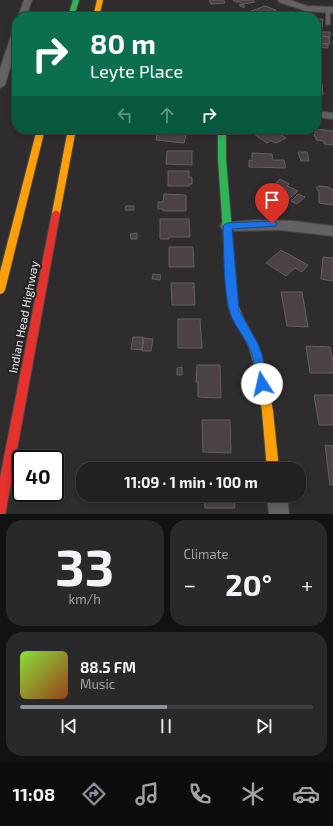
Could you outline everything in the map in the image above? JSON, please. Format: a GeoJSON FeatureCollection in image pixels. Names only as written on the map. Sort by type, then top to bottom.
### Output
{"type":"FeatureCollection","features":[{"type":"Feature","properties":{"kind":"main road"},"geometry":{"type":"LineString","coordinates":[[72,12],[76,0]]}},
{"type":"Feature","properties":{"kind":"main road"},"geometry":{"type":"LineString","coordinates":[[97,12],[100,0]]}},
{"type":"Feature","properties":{"kind":"main road"},"geometry":{"type":"LineString","coordinates":[[0,290],[40,134]]}},
{"type":"Feature","properties":{"kind":"main road","name":"Indian Head Highway"},"geometry":{"type":"LineString","coordinates":[[0,510],[71,134]]}},
{"type":"Feature","properties":{"kind":"main road"},"geometry":{"type":"LineString","coordinates":[[221,134],[232,298],[234,310],[239,322],[253,344],[257,355],[265,399],[272,462]]}},
{"type":"Feature","properties":{"kind":"street"},"geometry":{"type":"LineString","coordinates":[[24,12],[28,0]]}},
{"type":"Feature","properties":{"kind":"street"},"geometry":{"type":"LineString","coordinates":[[282,0],[301,6],[331,10]]}},
{"type":"Feature","properties":{"kind":"street"},"geometry":{"type":"LineString","coordinates":[[0,85],[12,46]]}},
{"type":"Feature","properties":{"kind":"street"},"geometry":{"type":"LineString","coordinates":[[321,115],[333,116]]}},
{"type":"Feature","properties":{"kind":"street"},"geometry":{"type":"LineString","coordinates":[[227,226],[260,224],[297,226],[333,231]]}},
{"type":"Feature","properties":{"kind":"street"},"geometry":{"type":"LineString","coordinates":[[277,502],[279,514]]}},
{"type":"Feature","properties":{"kind":"lane"},"geometry":{"type":"LineString","coordinates":[[328,24],[331,10]]}},
{"type":"Feature","properties":{"kind":"building"},"geometry":{"type":"Polygon","coordinates":[[[209,0],[224,0],[225,3],[211,4],[209,0]]]}},
{"type":"Feature","properties":{"kind":"building"},"geometry":{"type":"Polygon","coordinates":[[[233,0],[253,0],[255,2],[243,4],[233,0]]]}},
{"type":"Feature","properties":{"kind":"building"},"geometry":{"type":"Polygon","coordinates":[[[265,6],[276,10],[271,12],[249,12],[265,6]]]}},
{"type":"Feature","properties":{"kind":"building"},"geometry":{"type":"Polygon","coordinates":[[[321,19],[323,19],[322,28],[321,19]]]}},
{"type":"Feature","properties":{"kind":"building"},"geometry":{"type":"Polygon","coordinates":[[[321,32],[330,32],[330,37],[321,36],[321,32]]]}},
{"type":"Feature","properties":{"kind":"building"},"geometry":{"type":"Polygon","coordinates":[[[321,36],[329,37],[330,44],[321,43],[321,36]]]}},
{"type":"Feature","properties":{"kind":"building"},"geometry":{"type":"Polygon","coordinates":[[[321,43],[328,44],[328,48],[321,47],[321,43]]]}},
{"type":"Feature","properties":{"kind":"building"},"geometry":{"type":"Polygon","coordinates":[[[321,84],[322,84],[323,95],[321,95],[321,84]]]}},
{"type":"Feature","properties":{"kind":"building"},"geometry":{"type":"Polygon","coordinates":[[[321,130],[333,131],[333,145],[324,144],[324,141],[316,140],[316,137],[314,136],[315,134],[321,134],[321,130]]]}},
{"type":"Feature","properties":{"kind":"building"},"geometry":{"type":"Polygon","coordinates":[[[157,134],[186,134],[184,143],[156,140],[157,134]]]}},
{"type":"Feature","properties":{"kind":"building"},"geometry":{"type":"Polygon","coordinates":[[[254,134],[280,134],[286,138],[276,143],[271,141],[267,143],[254,134]]]}},
{"type":"Feature","properties":{"kind":"building"},"geometry":{"type":"Polygon","coordinates":[[[167,151],[192,151],[192,165],[166,164],[167,151]]]}},
{"type":"Feature","properties":{"kind":"building"},"geometry":{"type":"Polygon","coordinates":[[[298,152],[307,152],[309,161],[301,161],[298,152]]]}},
{"type":"Feature","properties":{"kind":"building"},"geometry":{"type":"Polygon","coordinates":[[[252,153],[272,154],[273,160],[284,160],[286,168],[249,167],[249,160],[252,161],[252,153]]]}},
{"type":"Feature","properties":{"kind":"building"},"geometry":{"type":"Polygon","coordinates":[[[168,171],[189,171],[189,177],[192,177],[192,184],[189,184],[189,186],[168,186],[168,171]]]}},
{"type":"Feature","properties":{"kind":"building"},"geometry":{"type":"Polygon","coordinates":[[[280,179],[289,184],[287,186],[298,191],[285,202],[266,192],[280,179]]]}},
{"type":"Feature","properties":{"kind":"building"},"geometry":{"type":"Polygon","coordinates":[[[319,186],[333,189],[333,205],[319,203],[319,191],[317,190],[317,187],[319,186]]]}},
{"type":"Feature","properties":{"kind":"building"},"geometry":{"type":"Polygon","coordinates":[[[164,194],[186,195],[186,211],[163,211],[163,209],[158,209],[158,202],[163,202],[164,194]]]}},
{"type":"Feature","properties":{"kind":"building"},"geometry":{"type":"Polygon","coordinates":[[[298,194],[305,197],[297,204],[291,201],[298,194]]]}},
{"type":"Feature","properties":{"kind":"building"},"geometry":{"type":"Polygon","coordinates":[[[126,206],[134,206],[134,210],[125,210],[126,206]]]}},
{"type":"Feature","properties":{"kind":"building"},"geometry":{"type":"Polygon","coordinates":[[[160,219],[189,219],[190,237],[169,237],[169,239],[160,239],[160,219]]]}},
{"type":"Feature","properties":{"kind":"building"},"geometry":{"type":"Polygon","coordinates":[[[137,233],[137,239],[131,239],[130,234],[137,233]]]}},
{"type":"Feature","properties":{"kind":"building"},"geometry":{"type":"Polygon","coordinates":[[[169,247],[193,247],[194,267],[169,267],[169,247]]]}},
{"type":"Feature","properties":{"kind":"building"},"geometry":{"type":"Polygon","coordinates":[[[281,250],[308,265],[302,272],[295,268],[286,276],[266,263],[281,250]]]}},
{"type":"Feature","properties":{"kind":"building"},"geometry":{"type":"Polygon","coordinates":[[[323,257],[333,258],[333,281],[321,279],[323,257]]]}},
{"type":"Feature","properties":{"kind":"building"},"geometry":{"type":"Polygon","coordinates":[[[153,274],[161,275],[160,280],[152,279],[153,274]]]}},
{"type":"Feature","properties":{"kind":"building"},"geometry":{"type":"Polygon","coordinates":[[[171,283],[194,283],[195,305],[172,305],[171,283]]]}},
{"type":"Feature","properties":{"kind":"building"},"geometry":{"type":"Polygon","coordinates":[[[281,292],[302,292],[308,327],[287,326],[281,292]]]}},
{"type":"Feature","properties":{"kind":"building"},"geometry":{"type":"Polygon","coordinates":[[[178,319],[200,319],[202,348],[178,348],[178,319]]]}},
{"type":"Feature","properties":{"kind":"building"},"geometry":{"type":"Polygon","coordinates":[[[133,337],[143,337],[142,350],[131,349],[133,337]]]}},
{"type":"Feature","properties":{"kind":"building"},"geometry":{"type":"Polygon","coordinates":[[[144,338],[153,339],[151,351],[142,351],[144,338]]]}},
{"type":"Feature","properties":{"kind":"building"},"geometry":{"type":"Polygon","coordinates":[[[306,346],[330,347],[333,362],[333,373],[310,373],[306,346]]]}},
{"type":"Feature","properties":{"kind":"building"},"geometry":{"type":"Polygon","coordinates":[[[197,365],[220,365],[221,398],[198,397],[198,382],[196,382],[197,365]]]}},
{"type":"Feature","properties":{"kind":"building"},"geometry":{"type":"Polygon","coordinates":[[[182,367],[182,375],[177,375],[177,368],[182,367]]]}},
{"type":"Feature","properties":{"kind":"building"},"geometry":{"type":"Polygon","coordinates":[[[314,395],[333,395],[333,425],[319,425],[314,395]]]}},
{"type":"Feature","properties":{"kind":"building"},"geometry":{"type":"Polygon","coordinates":[[[202,420],[230,420],[231,453],[203,452],[202,420]]]}},
{"type":"Feature","properties":{"kind":"building"},"geometry":{"type":"Polygon","coordinates":[[[325,445],[333,446],[333,485],[330,485],[325,445]]]}},
{"type":"Feature","properties":{"kind":"building"},"geometry":{"type":"Polygon","coordinates":[[[205,502],[235,502],[235,508],[205,508],[205,502]]]}},
{"type":"Feature","properties":{"kind":"traffic: fast"},"geometry":{"type":"LineString","coordinates":[[72,12],[76,0]]}},
{"type":"Feature","properties":{"kind":"traffic: fast"},"geometry":{"type":"LineString","coordinates":[[222,134],[222,159],[233,304]]}},
{"type":"Feature","properties":{"kind":"traffic: slow"},"geometry":{"type":"LineString","coordinates":[[97,12],[100,0]]}},
{"type":"Feature","properties":{"kind":"traffic: slow"},"geometry":{"type":"LineString","coordinates":[[0,290],[40,134]]}},
{"type":"Feature","properties":{"kind":"traffic: slow"},"geometry":{"type":"LineString","coordinates":[[56,213],[71,134]]}},
{"type":"Feature","properties":{"kind":"traffic: slow"},"geometry":{"type":"LineString","coordinates":[[233,304],[235,311],[254,347],[260,368],[268,411],[272,462]]}},
{"type":"Feature","properties":{"kind":"traffic: jam"},"geometry":{"type":"LineString","coordinates":[[0,510],[56,213]]}},
{"type":"Feature","properties":{"kind":"route"},"geometry":{"type":"LineString","coordinates":[[262,384],[260,368],[253,344],[239,322],[234,310],[227,226],[272,224]]}}]}
